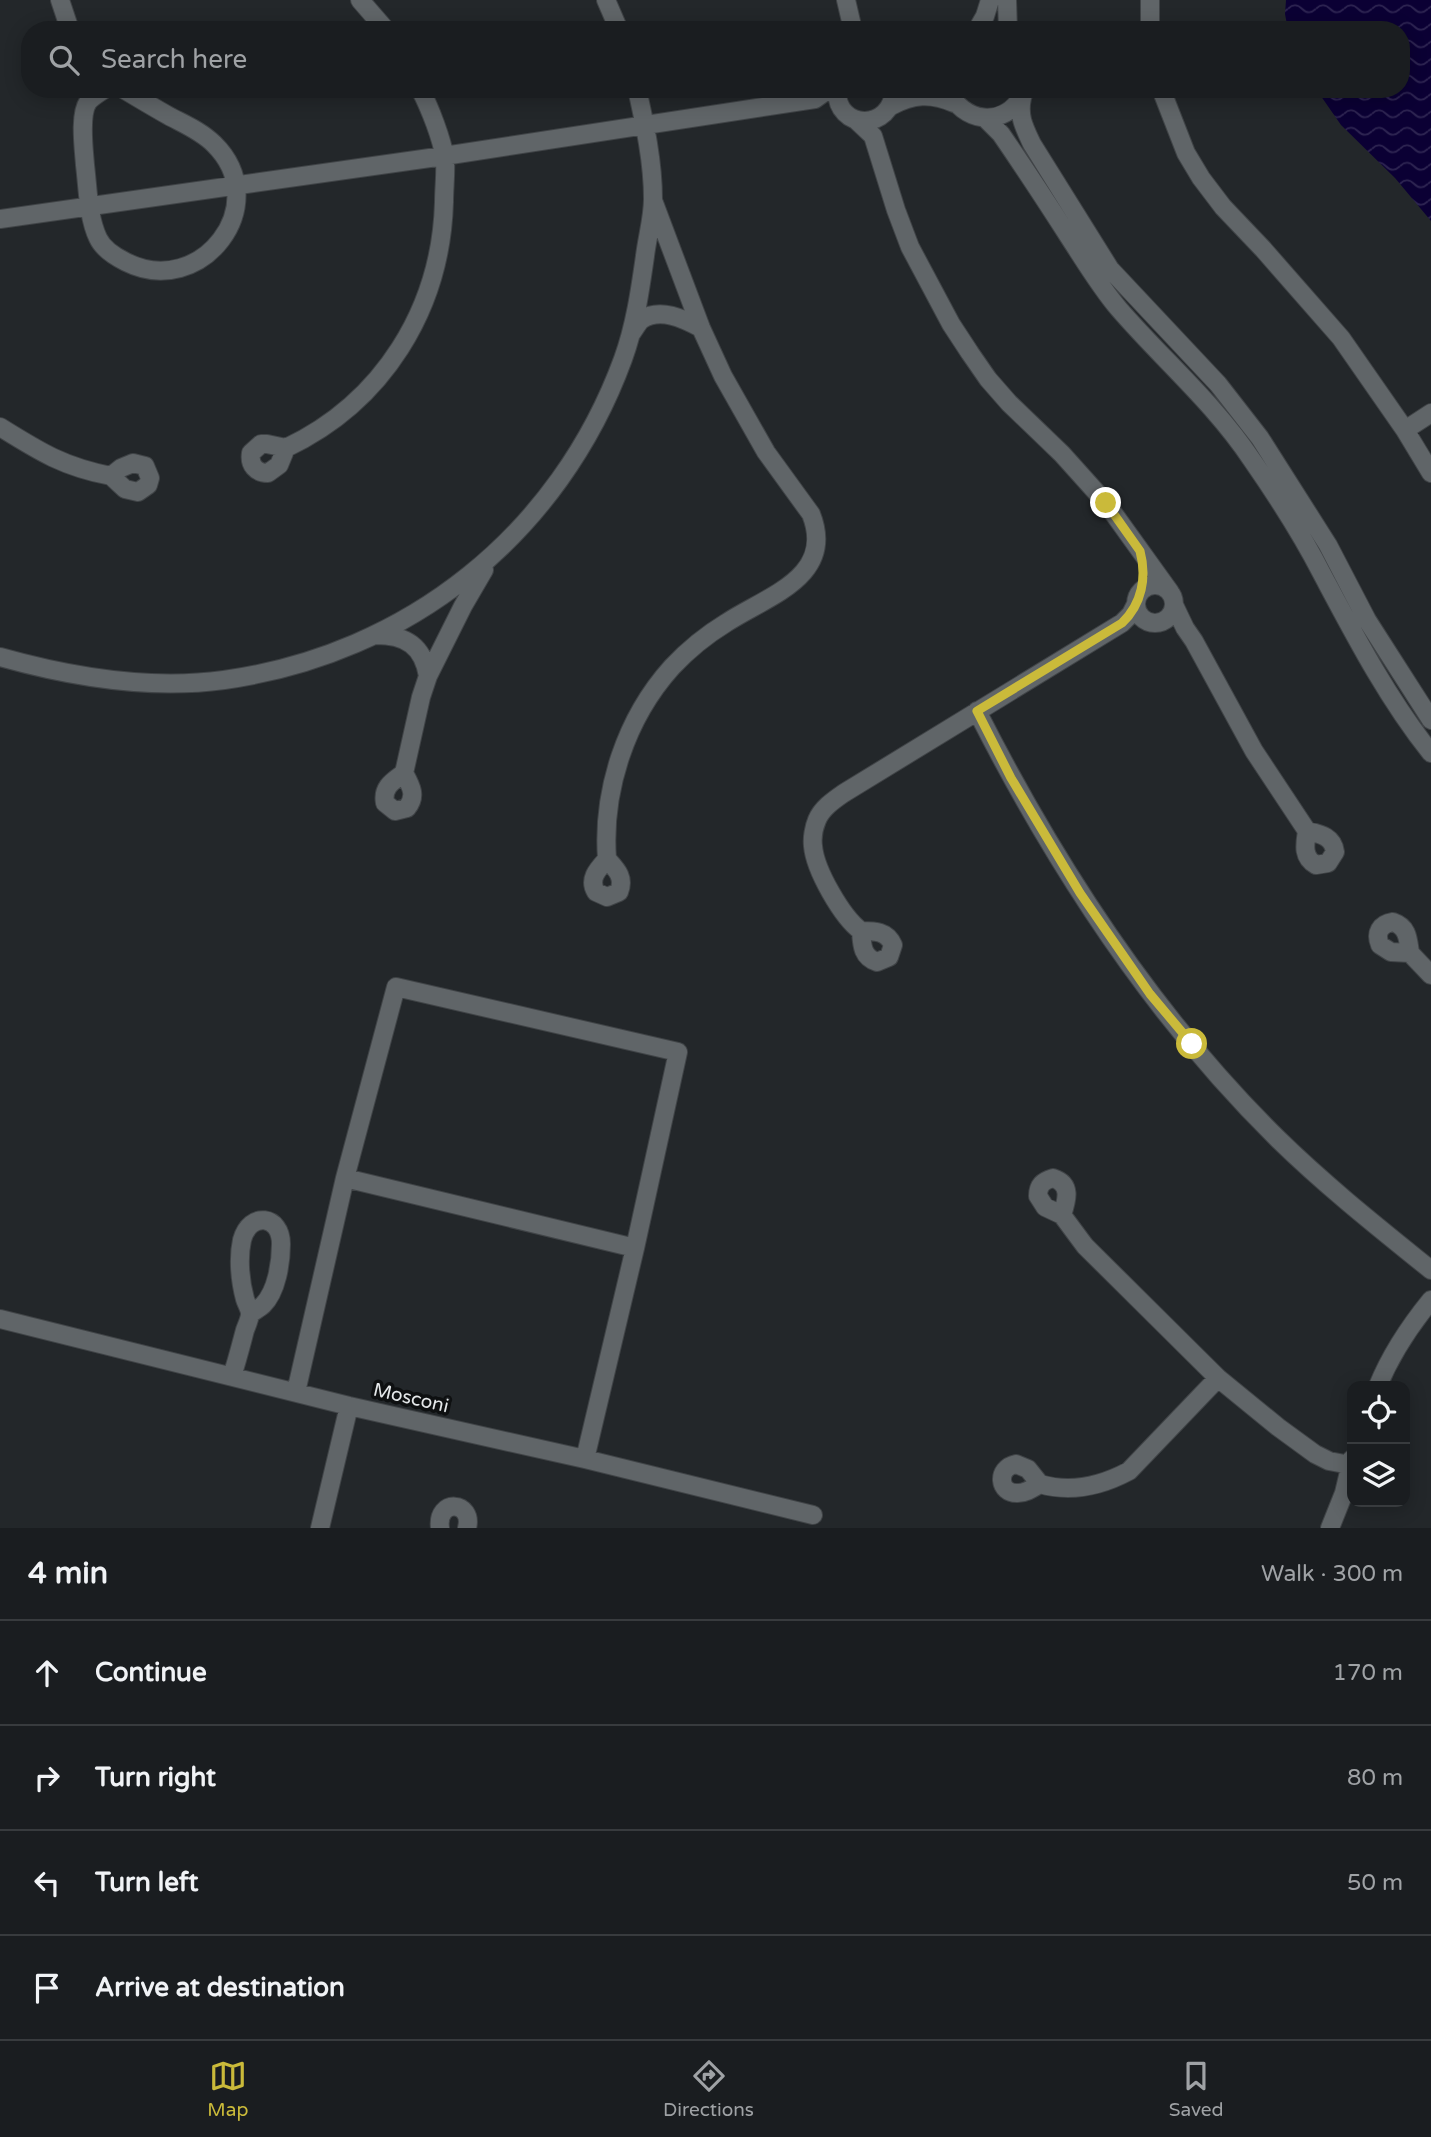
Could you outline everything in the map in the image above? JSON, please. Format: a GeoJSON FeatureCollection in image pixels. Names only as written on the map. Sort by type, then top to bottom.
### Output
{"type":"FeatureCollection","features":[{"type":"Feature","properties":{"kind":"street"},"geometry":{"type":"LineString","coordinates":[[60,0],[67,21]]}},
{"type":"Feature","properties":{"kind":"street"},"geometry":{"type":"LineString","coordinates":[[360,0],[378,21]]}},
{"type":"Feature","properties":{"kind":"street"},"geometry":{"type":"LineString","coordinates":[[606,0],[615,21]]}},
{"type":"Feature","properties":{"kind":"street"},"geometry":{"type":"LineString","coordinates":[[846,0],[851,21]]}},
{"type":"Feature","properties":{"kind":"street"},"geometry":{"type":"LineString","coordinates":[[982,21],[990,0]]}},
{"type":"Feature","properties":{"kind":"street"},"geometry":{"type":"LineString","coordinates":[[1007,0],[1008,21]]}},
{"type":"Feature","properties":{"kind":"street"},"geometry":{"type":"LineString","coordinates":[[1150,0],[1150,21]]}},
{"type":"Feature","properties":{"kind":"street"},"geometry":{"type":"LineString","coordinates":[[80,98],[90,206],[99,241],[108,251],[136,267],[152,271],[185,268],[200,261],[222,240],[231,224],[236,208],[234,173],[215,144],[139,98]]}},
{"type":"Feature","properties":{"kind":"street"},"geometry":{"type":"LineString","coordinates":[[83,115],[87,103],[93,98]]}},
{"type":"Feature","properties":{"kind":"street"},"geometry":{"type":"LineString","coordinates":[[286,448],[333,421],[362,397],[385,371],[415,324],[428,293],[443,227],[444,156],[423,98]]}},
{"type":"Feature","properties":{"kind":"street"},"geometry":{"type":"LineString","coordinates":[[0,657],[80,676],[131,682],[223,680],[303,662],[376,635],[453,589],[496,552],[544,502],[587,439],[623,360],[641,288],[653,200],[645,126],[639,98]]}},
{"type":"Feature","properties":{"kind":"street"},"geometry":{"type":"LineString","coordinates":[[0,219],[645,126],[800,98]]}},
{"type":"Feature","properties":{"kind":"street"},"geometry":{"type":"LineString","coordinates":[[827,98],[873,136],[910,247],[951,324],[988,379],[1031,426],[1086,479],[1140,551],[1172,598],[1185,628],[1254,751],[1307,831]]}},
{"type":"Feature","properties":{"kind":"street"},"geometry":{"type":"LineString","coordinates":[[837,98],[841,109]]}},
{"type":"Feature","properties":{"kind":"street"},"geometry":{"type":"LineString","coordinates":[[856,120],[874,120],[889,104],[908,98]]}},
{"type":"Feature","properties":{"kind":"street"},"geometry":{"type":"LineString","coordinates":[[952,98],[962,111],[985,118],[1006,113],[1020,98]]}},
{"type":"Feature","properties":{"kind":"street"},"geometry":{"type":"LineString","coordinates":[[1023,98],[1019,112],[1027,134],[1104,259],[1154,318],[1218,384],[1260,438],[1328,544],[1367,620],[1431,720]]}},
{"type":"Feature","properties":{"kind":"street"},"geometry":{"type":"LineString","coordinates":[[1165,98],[1186,152],[1201,178],[1223,207],[1264,249],[1341,338],[1405,430],[1431,473]]}},
{"type":"Feature","properties":{"kind":"street"},"geometry":{"type":"LineString","coordinates":[[873,136],[889,104]]}},
{"type":"Feature","properties":{"kind":"street"},"geometry":{"type":"LineString","coordinates":[[985,118],[1001,134],[1118,309],[1195,388],[1228,425],[1247,452],[1296,527],[1376,673],[1431,753]]}},
{"type":"Feature","properties":{"kind":"street"},"geometry":{"type":"LineString","coordinates":[[607,859],[610,792],[618,763],[642,706],[674,664],[723,624],[794,582],[814,557],[817,545],[811,514],[766,452],[723,376],[701,328],[653,200]]}},
{"type":"Feature","properties":{"kind":"street"},"geometry":{"type":"LineString","coordinates":[[631,334],[642,320],[666,314],[682,318],[701,328]]}},
{"type":"Feature","properties":{"kind":"street"},"geometry":{"type":"LineString","coordinates":[[1405,430],[1431,413]]}},
{"type":"Feature","properties":{"kind":"street"},"geometry":{"type":"LineString","coordinates":[[0,428],[57,461],[85,471],[111,476]]}},
{"type":"Feature","properties":{"kind":"street"},"geometry":{"type":"LineString","coordinates":[[1140,551],[1144,576],[1144,609]]}},
{"type":"Feature","properties":{"kind":"street"},"geometry":{"type":"LineString","coordinates":[[404,773],[428,676],[463,606],[496,552]]}},
{"type":"Feature","properties":{"kind":"street"},"geometry":{"type":"LineString","coordinates":[[1144,609],[1147,587],[1159,586],[1172,598]]}},
{"type":"Feature","properties":{"kind":"street"},"geometry":{"type":"LineString","coordinates":[[1144,609],[1166,620],[1171,616],[1172,598]]}},
{"type":"Feature","properties":{"kind":"street"},"geometry":{"type":"LineString","coordinates":[[861,931],[843,911],[821,873],[813,848],[817,818],[828,804],[1122,623],[1131,614],[1144,609],[1185,628]]}},
{"type":"Feature","properties":{"kind":"street"},"geometry":{"type":"LineString","coordinates":[[376,635],[398,637],[418,649],[425,660],[428,676]]}},
{"type":"Feature","properties":{"kind":"street"},"geometry":{"type":"LineString","coordinates":[[977,711],[1011,778],[1080,893],[1150,994],[1228,1087],[1279,1140],[1371,1222],[1431,1270]]}},
{"type":"Feature","properties":{"kind":"street"},"geometry":{"type":"LineString","coordinates":[[1410,953],[1431,975]]}},
{"type":"Feature","properties":{"kind":"street"},"geometry":{"type":"LineString","coordinates":[[296,1392],[345,1178],[396,987],[678,1052],[635,1248],[584,1459]]}},
{"type":"Feature","properties":{"kind":"street"},"geometry":{"type":"LineString","coordinates":[[345,1178],[635,1248]]}},
{"type":"Feature","properties":{"kind":"street"},"geometry":{"type":"LineString","coordinates":[[1062,1215],[1085,1246],[1218,1377],[1315,1454],[1329,1461],[1347,1462]]}},
{"type":"Feature","properties":{"kind":"street"},"geometry":{"type":"LineString","coordinates":[[232,1376],[250,1314],[242,1287],[242,1239],[247,1228],[261,1219],[270,1221],[277,1229],[281,1238],[280,1261],[271,1293],[263,1305],[250,1314]]}},
{"type":"Feature","properties":{"kind":"street"},"geometry":{"type":"LineString","coordinates":[[1380,1381],[1408,1328],[1431,1300]]}},
{"type":"Feature","properties":{"kind":"street","name":"Mosconi"},"geometry":{"type":"LineString","coordinates":[[0,1319],[349,1406],[584,1459],[813,1515]]}},
{"type":"Feature","properties":{"kind":"street"},"geometry":{"type":"LineString","coordinates":[[1040,1484],[1053,1488],[1076,1488],[1111,1480],[1129,1471],[1218,1377]]}},
{"type":"Feature","properties":{"kind":"street"},"geometry":{"type":"LineString","coordinates":[[320,1528],[349,1406]]}},
{"type":"Feature","properties":{"kind":"street"},"geometry":{"type":"LineString","coordinates":[[1330,1528],[1347,1480]]}},
{"type":"Feature","properties":{"kind":"street"},"geometry":{"type":"LineString","coordinates":[[440,1528],[441,1513],[446,1508],[458,1507],[468,1516],[467,1528]]}},
{"type":"Feature","properties":{"kind":"water"},"geometry":{"type":"Polygon","coordinates":[[[1286,0],[1431,0],[1431,221],[1395,178],[1341,125],[1322,98],[1410,98],[1410,21],[1286,21],[1286,0]]]}},
{"type":"Feature","properties":{"kind":"route"},"geometry":{"type":"LineString","coordinates":[[1106,503],[1140,551],[1142,559],[1142,591],[1131,614],[1122,623],[977,711],[1011,778],[1080,893],[1150,994],[1192,1044]]}}]}
